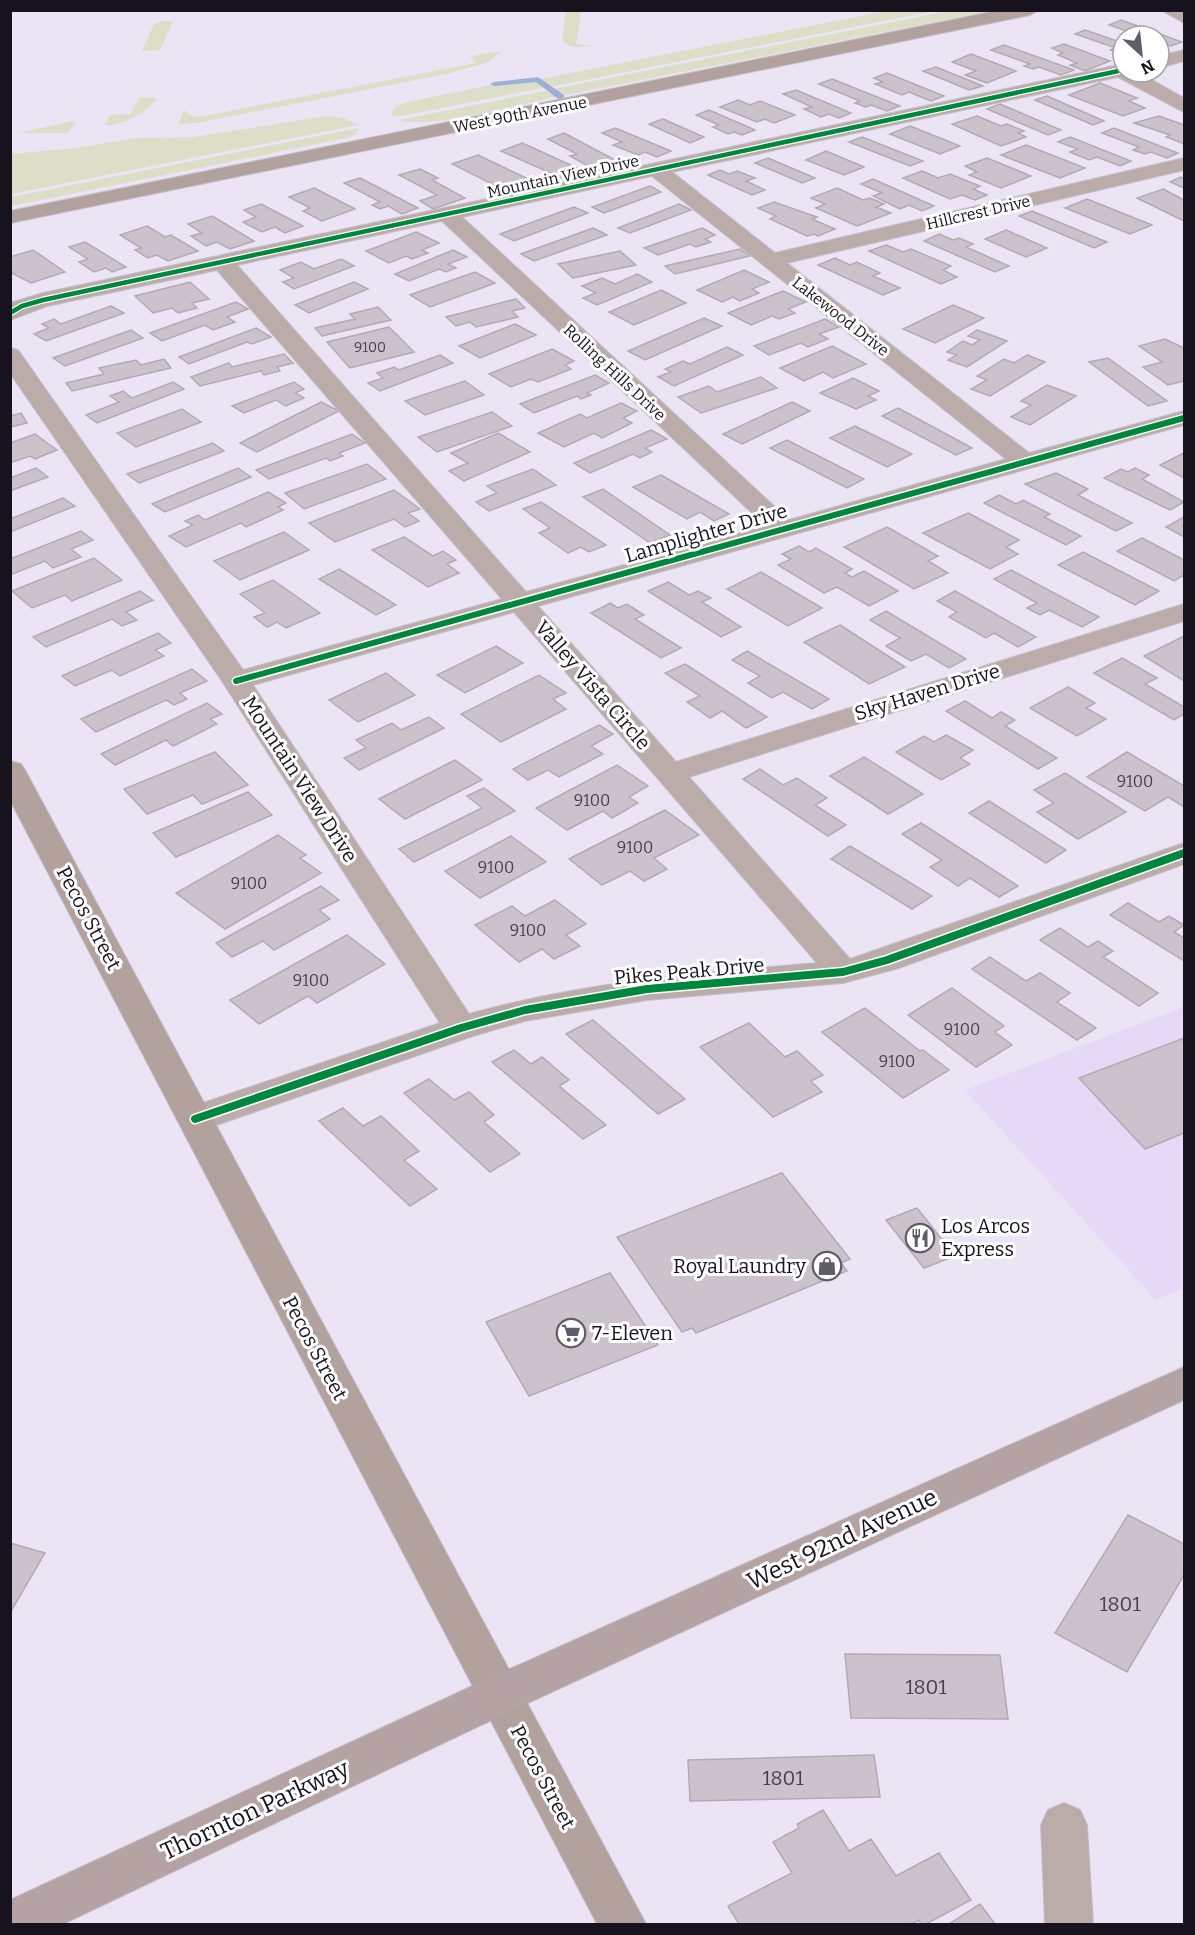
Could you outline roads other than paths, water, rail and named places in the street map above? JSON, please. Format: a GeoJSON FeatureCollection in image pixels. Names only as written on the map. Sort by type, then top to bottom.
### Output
{"type":"FeatureCollection","features":[{"type":"Feature","properties":{"kind":"main road","name":"West 92nd Avenue"},"geometry":{"type":"LineString","coordinates":[[499,1695],[1185,1383]]}},
{"type":"Feature","properties":{"kind":"main road","name":"Thornton Parkway"},"geometry":{"type":"LineString","coordinates":[[12,1924],[499,1695]]}},
{"type":"Feature","properties":{"kind":"street","name":"West 90th Avenue"},"geometry":{"type":"LineString","coordinates":[[10,217],[1030,10]]}},
{"type":"Feature","properties":{"kind":"street"},"geometry":{"type":"LineString","coordinates":[[1170,10],[1185,18]]}},
{"type":"Feature","properties":{"kind":"street","name":"Mountain View Drive"},"geometry":{"type":"LineString","coordinates":[[10,313],[22,306],[43,300],[1111,74]]}},
{"type":"Feature","properties":{"kind":"street"},"geometry":{"type":"LineString","coordinates":[[1146,84],[1185,106]]}},
{"type":"Feature","properties":{"kind":"street","name":"Hillcrest Drive"},"geometry":{"type":"LineString","coordinates":[[771,260],[1185,164]]}},
{"type":"Feature","properties":{"kind":"street","name":"Lakewood Drive"},"geometry":{"type":"LineString","coordinates":[[657,170],[1025,462]]}},
{"type":"Feature","properties":{"kind":"street","name":"Rolling Hills Drive"},"geometry":{"type":"LineString","coordinates":[[446,214],[784,529]]}},
{"type":"Feature","properties":{"kind":"street","name":"Valley Vista Circle"},"geometry":{"type":"LineString","coordinates":[[223,262],[843,972]]}},
{"type":"Feature","properties":{"kind":"street","name":"Mountain View Drive"},"geometry":{"type":"LineString","coordinates":[[10,355],[236,681],[461,1028]]}},
{"type":"Feature","properties":{"kind":"street","name":"Lamplighter Drive"},"geometry":{"type":"LineString","coordinates":[[236,681],[1185,418]]}},
{"type":"Feature","properties":{"kind":"street","name":"Sky Haven Drive"},"geometry":{"type":"LineString","coordinates":[[670,773],[1185,612]]}},
{"type":"Feature","properties":{"kind":"street","name":"Pecos Street"},"geometry":{"type":"LineString","coordinates":[[10,770],[622,1924]]}},
{"type":"Feature","properties":{"kind":"street","name":"Pikes Peak Drive"},"geometry":{"type":"LineString","coordinates":[[195,1119],[461,1028],[525,1010],[647,989],[843,972],[887,960],[1185,853]]}},
{"type":"Feature","properties":{"kind":"street"},"geometry":{"type":"LineString","coordinates":[[1064,1825],[1069,1924]]}},
{"type":"Feature","properties":{"kind":"waterway"},"geometry":{"type":"LineString","coordinates":[[494,84],[538,79],[548,87]]}},
{"type":"Feature","properties":{"kind":"waterway"},"geometry":{"type":"LineString","coordinates":[[551,89],[561,97]]}},
{"type":"Feature","properties":{"kind":"place","name":"Los Arcos Express"},"geometry":{"type":"Point","coordinates":[920,1238]}},
{"type":"Feature","properties":{"kind":"place","name":"Royal Laundry"},"geometry":{"type":"Point","coordinates":[827,1266]}},
{"type":"Feature","properties":{"kind":"place","name":"7-Eleven"},"geometry":{"type":"Point","coordinates":[571,1333]}}]}
